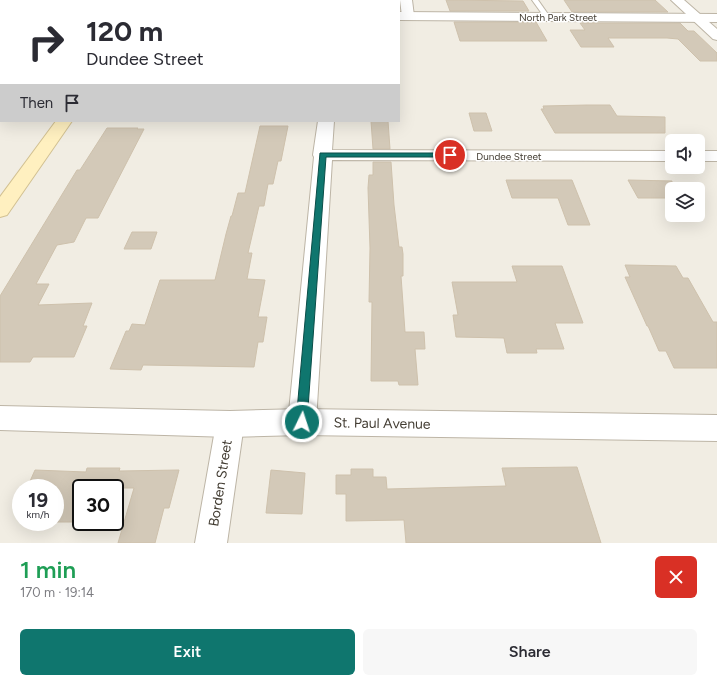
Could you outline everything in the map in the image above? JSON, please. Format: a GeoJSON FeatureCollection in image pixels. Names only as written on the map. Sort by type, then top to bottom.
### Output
{"type":"FeatureCollection","features":[{"type":"Feature","properties":{"kind":"main road"},"geometry":{"type":"LineString","coordinates":[[0,211],[63,122]]}},
{"type":"Feature","properties":{"kind":"street"},"geometry":{"type":"LineString","coordinates":[[403,16],[406,0]]}},
{"type":"Feature","properties":{"kind":"street"},"geometry":{"type":"LineString","coordinates":[[677,0],[717,36]]}},
{"type":"Feature","properties":{"kind":"street","name":"North Park Street"},"geometry":{"type":"LineString","coordinates":[[403,16],[717,18]]}},
{"type":"Feature","properties":{"kind":"street"},"geometry":{"type":"LineString","coordinates":[[302,422],[322,155],[326,122]]}},
{"type":"Feature","properties":{"kind":"street","name":"Dundee Street"},"geometry":{"type":"LineString","coordinates":[[322,155],[665,156]]}},
{"type":"Feature","properties":{"kind":"street"},"geometry":{"type":"LineString","coordinates":[[705,156],[717,156]]}},
{"type":"Feature","properties":{"kind":"street","name":"St. Paul Avenue"},"geometry":{"type":"LineString","coordinates":[[0,418],[230,424],[302,422],[717,428]]}},
{"type":"Feature","properties":{"kind":"street","name":"Borden Street"},"geometry":{"type":"LineString","coordinates":[[211,543],[230,424]]}},
{"type":"Feature","properties":{"kind":"lane"},"geometry":{"type":"LineString","coordinates":[[535,0],[547,17]]}},
{"type":"Feature","properties":{"kind":"building"},"geometry":{"type":"Polygon","coordinates":[[[446,0],[523,1],[529,11],[450,11],[446,0]]]}},
{"type":"Feature","properties":{"kind":"building"},"geometry":{"type":"Polygon","coordinates":[[[564,0],[655,0],[668,12],[572,12],[564,0]]]}},
{"type":"Feature","properties":{"kind":"building"},"geometry":{"type":"Polygon","coordinates":[[[454,22],[536,22],[547,41],[460,41],[454,22]]]}},
{"type":"Feature","properties":{"kind":"building"},"geometry":{"type":"Polygon","coordinates":[[[580,23],[680,23],[688,31],[694,31],[717,53],[717,61],[700,61],[678,39],[608,38],[614,47],[581,47],[570,30],[585,30],[580,23]]]}},
{"type":"Feature","properties":{"kind":"building"},"geometry":{"type":"Polygon","coordinates":[[[610,105],[617,116],[665,117],[665,133],[555,133],[541,109],[544,109],[543,106],[610,105]]]}},
{"type":"Feature","properties":{"kind":"building"},"geometry":{"type":"Polygon","coordinates":[[[469,113],[486,113],[492,131],[474,131],[469,113]]]}},
{"type":"Feature","properties":{"kind":"building"},"geometry":{"type":"Polygon","coordinates":[[[371,122],[388,122],[390,149],[373,149],[371,122]]]}},
{"type":"Feature","properties":{"kind":"building"},"geometry":{"type":"Polygon","coordinates":[[[260,126],[288,126],[281,161],[278,161],[273,184],[268,184],[264,206],[259,206],[248,253],[252,253],[247,279],[265,280],[258,317],[267,317],[263,342],[258,342],[254,367],[143,365],[141,370],[110,369],[126,331],[129,331],[132,324],[145,325],[160,280],[215,280],[238,193],[245,193],[260,126]]]}},
{"type":"Feature","properties":{"kind":"building"},"geometry":{"type":"Polygon","coordinates":[[[107,128],[144,129],[98,218],[86,218],[74,242],[57,245],[36,284],[49,284],[38,305],[92,303],[83,326],[87,326],[74,357],[33,357],[30,362],[0,362],[0,296],[77,170],[80,170],[107,128]]]}},
{"type":"Feature","properties":{"kind":"building"},"geometry":{"type":"Polygon","coordinates":[[[373,162],[391,162],[399,247],[402,247],[403,254],[403,276],[401,276],[405,332],[424,332],[425,349],[415,349],[418,385],[399,385],[398,381],[371,381],[372,302],[369,302],[370,248],[368,188],[369,175],[373,175],[373,162]]]}},
{"type":"Feature","properties":{"kind":"building"},"geometry":{"type":"Polygon","coordinates":[[[506,180],[572,180],[590,225],[568,225],[558,198],[512,198],[506,180]]]}},
{"type":"Feature","properties":{"kind":"building"},"geometry":{"type":"Polygon","coordinates":[[[628,180],[672,181],[665,182],[665,198],[638,198],[628,180]]]}},
{"type":"Feature","properties":{"kind":"building"},"geometry":{"type":"Polygon","coordinates":[[[132,232],[157,232],[151,249],[124,249],[132,232]]]}},
{"type":"Feature","properties":{"kind":"building"},"geometry":{"type":"Polygon","coordinates":[[[625,265],[676,266],[683,278],[688,278],[713,322],[717,322],[717,368],[674,368],[666,351],[659,351],[647,326],[625,277],[630,277],[625,265]]]}},
{"type":"Feature","properties":{"kind":"building"},"geometry":{"type":"Polygon","coordinates":[[[512,266],[562,266],[583,323],[555,323],[564,349],[536,349],[537,353],[507,353],[504,338],[456,337],[453,315],[458,315],[452,282],[517,282],[512,266]]]}},
{"type":"Feature","properties":{"kind":"building"},"geometry":{"type":"Polygon","coordinates":[[[577,467],[601,543],[406,543],[404,520],[346,521],[346,494],[336,494],[336,475],[351,475],[351,469],[373,469],[373,477],[386,477],[387,489],[506,486],[502,468],[577,467]]]}},
{"type":"Feature","properties":{"kind":"building"},"geometry":{"type":"Polygon","coordinates":[[[87,468],[120,468],[119,471],[179,470],[169,508],[164,508],[155,543],[118,543],[121,531],[124,531],[124,522],[134,488],[124,488],[124,479],[72,479],[72,522],[64,522],[64,479],[31,479],[35,470],[86,472],[87,468]]]}},
{"type":"Feature","properties":{"kind":"building"},"geometry":{"type":"Polygon","coordinates":[[[271,470],[305,473],[302,514],[266,513],[271,470]]]}},
{"type":"Feature","properties":{"kind":"route"},"geometry":{"type":"LineString","coordinates":[[302,422],[322,155],[450,155]]}}]}
